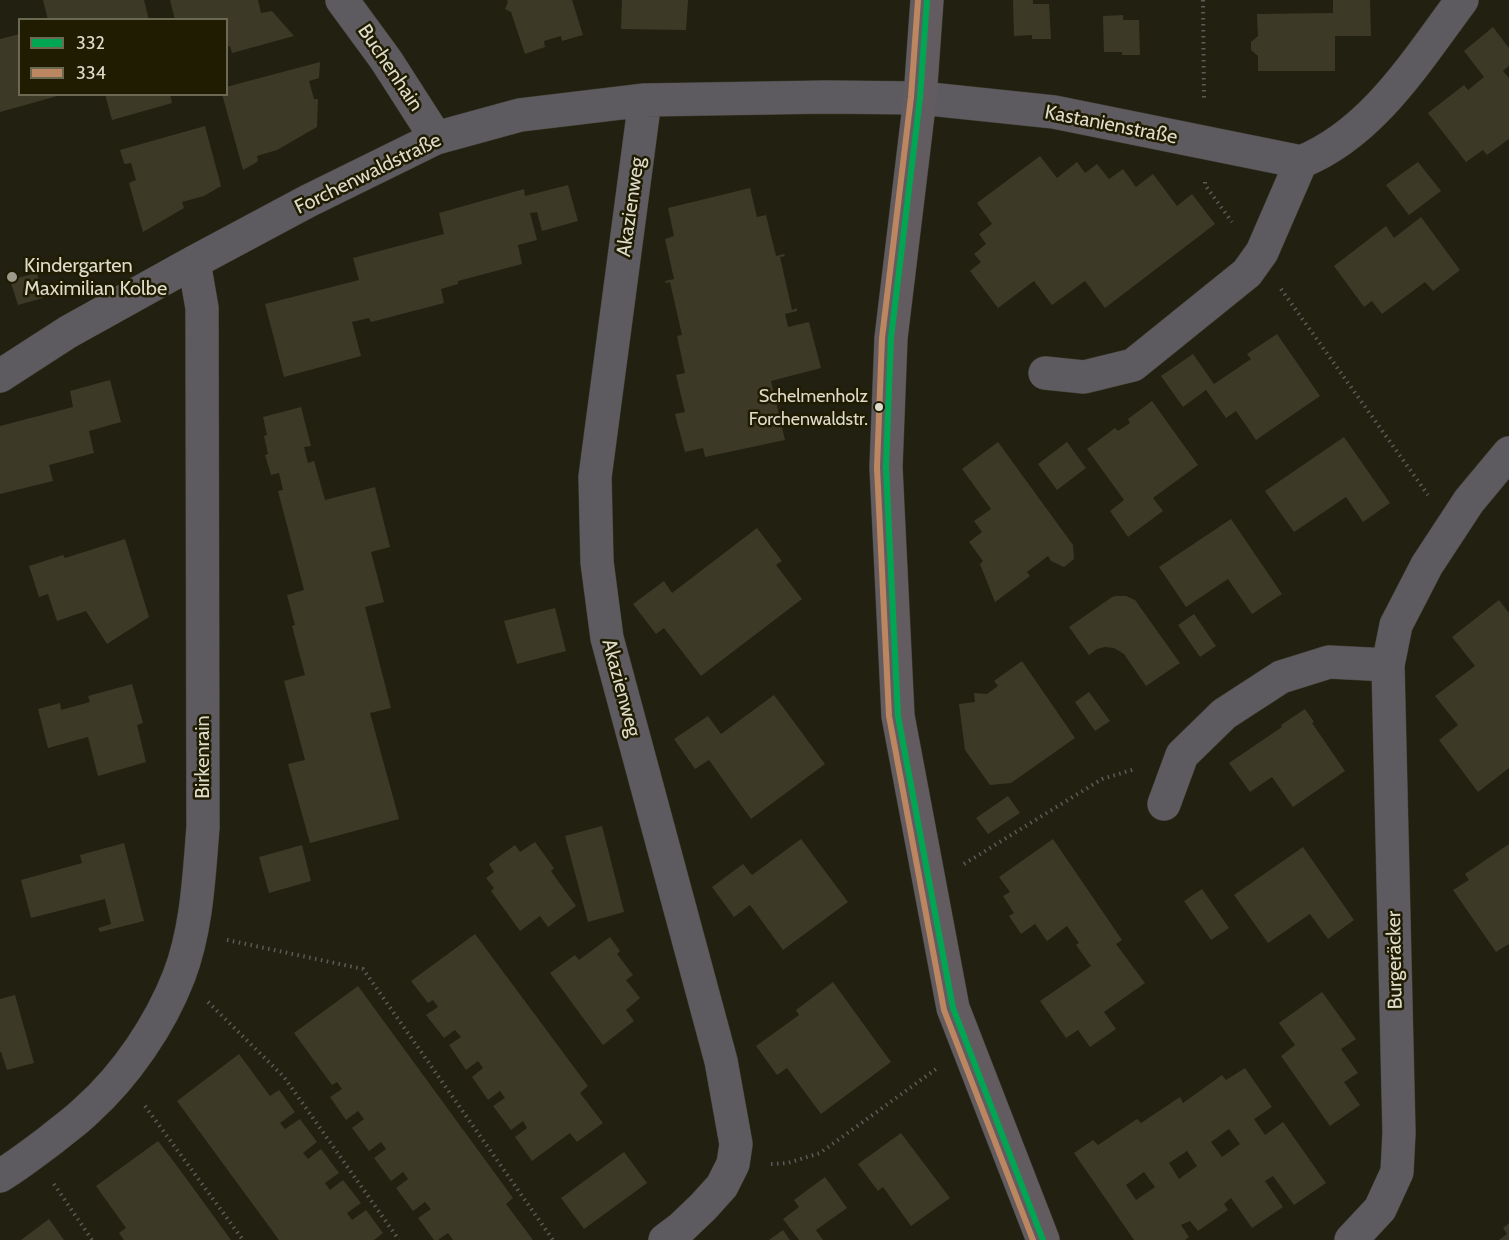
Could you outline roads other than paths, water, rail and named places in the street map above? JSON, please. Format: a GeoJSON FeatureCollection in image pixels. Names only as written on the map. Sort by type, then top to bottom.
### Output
{"type":"FeatureCollection","features":[{"type":"Feature","properties":{"kind":"street","name":"Buchenhain"},"geometry":{"type":"LineString","coordinates":[[342,0],[386,60],[436,138]]}},
{"type":"Feature","properties":{"kind":"street"},"geometry":{"type":"LineString","coordinates":[[927,0],[920,98],[891,338],[886,455],[898,716],[953,1008],[1043,1240]]}},
{"type":"Feature","properties":{"kind":"street"},"geometry":{"type":"LineString","coordinates":[[1046,373],[1084,377],[1132,365],[1247,273],[1262,252],[1301,162],[1320,154],[1351,133],[1390,94],[1462,0]]}},
{"type":"Feature","properties":{"kind":"street","name":"Forchenwaldstraße"},"geometry":{"type":"LineString","coordinates":[[0,376],[68,332],[194,262],[308,201],[436,138],[520,116],[645,100],[920,98]]}},
{"type":"Feature","properties":{"kind":"street","name":"Kastanienstraße"},"geometry":{"type":"LineString","coordinates":[[920,98],[1054,112],[1301,162]]}},
{"type":"Feature","properties":{"kind":"street","name":"Akazienweg"},"geometry":{"type":"LineString","coordinates":[[645,100],[595,477],[597,562],[607,638],[720,1061],[736,1144],[732,1164],[722,1186],[704,1207],[665,1240]]}},
{"type":"Feature","properties":{"kind":"street","name":"Birkenrain"},"geometry":{"type":"LineString","coordinates":[[0,1176],[33,1154],[88,1110],[121,1074],[157,1024],[180,975],[191,933],[203,827],[202,308],[194,262]]}},
{"type":"Feature","properties":{"kind":"street","name":"Burgeräcker"},"geometry":{"type":"LineString","coordinates":[[1351,1240],[1380,1209],[1397,1172],[1400,1133],[1388,665],[1396,625],[1427,565],[1469,501],[1509,453]]}},
{"type":"Feature","properties":{"kind":"street"},"geometry":{"type":"LineString","coordinates":[[1164,804],[1182,755],[1224,714],[1281,677],[1329,662],[1388,665]]}},
{"type":"Feature","properties":{"kind":"place","name":"Kindergarten Maximilian Kolbe"},"geometry":{"type":"Point","coordinates":[12,277]}},
{"type":"Feature","properties":{"kind":"place","name":"Schelmenholz Forchenwaldstr."},"geometry":{"type":"Point","coordinates":[879,407]}}]}
